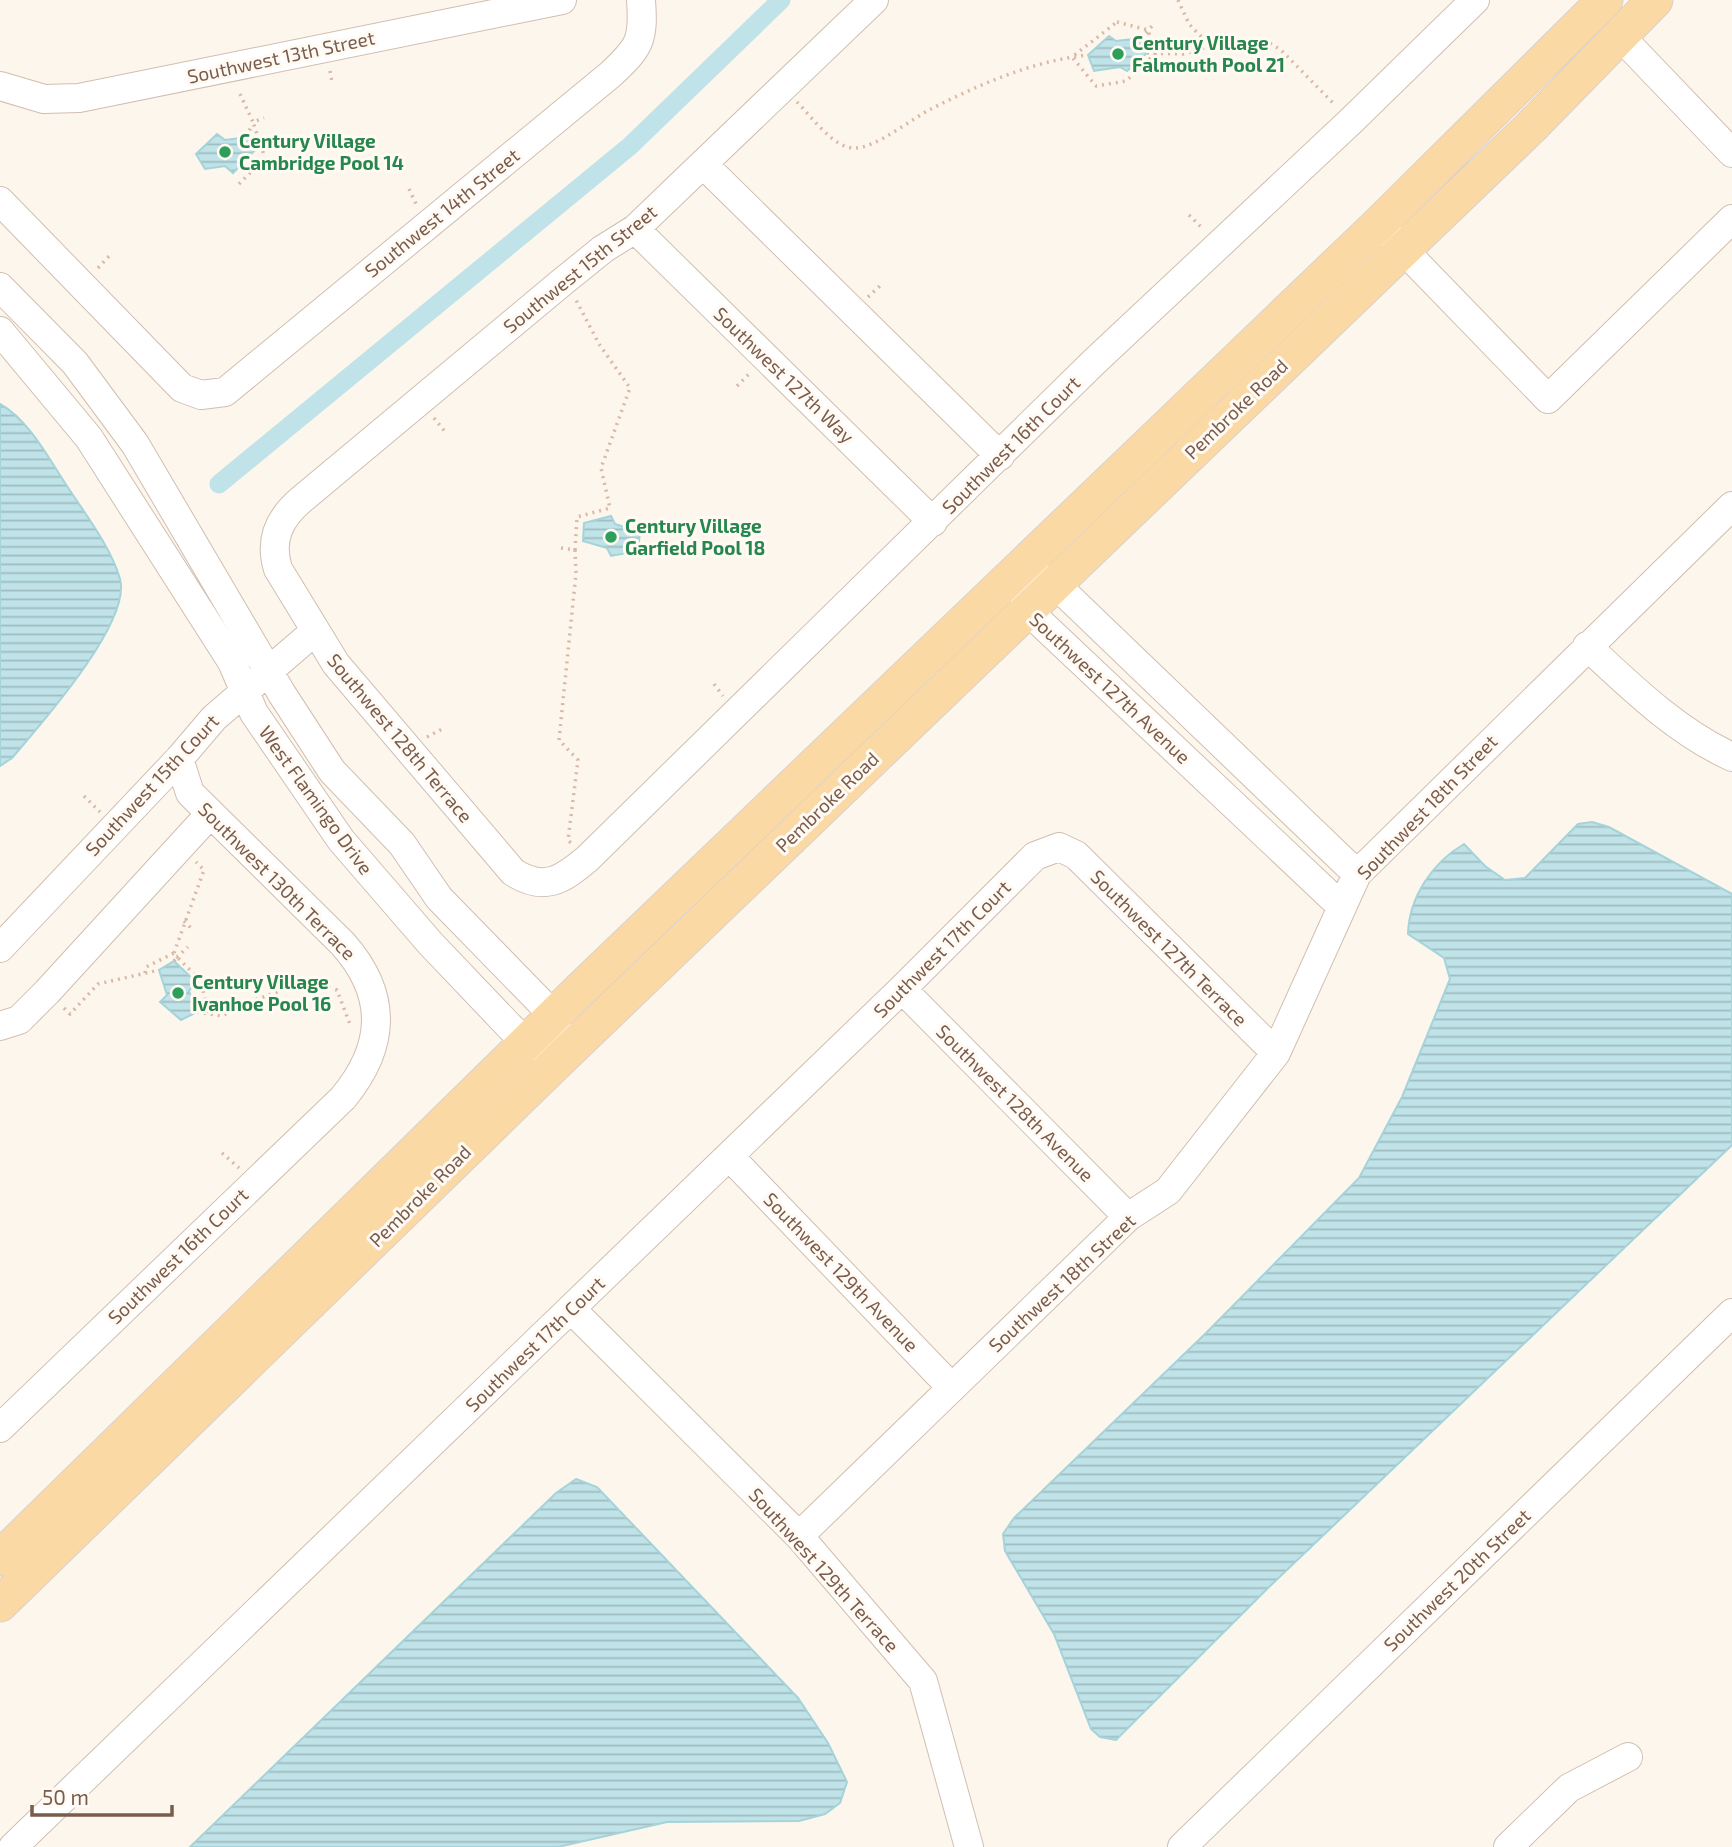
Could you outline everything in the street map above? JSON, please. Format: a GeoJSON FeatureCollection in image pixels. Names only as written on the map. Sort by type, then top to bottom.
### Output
{"type":"FeatureCollection","features":[{"type":"Feature","properties":{"kind":"main road","name":"Pembroke Road"},"geometry":{"type":"LineString","coordinates":[[0,1558],[527,1043],[1379,224],[1605,0]]}},
{"type":"Feature","properties":{"kind":"main road","name":"Pembroke Road"},"geometry":{"type":"LineString","coordinates":[[0,1604],[562,1057],[1530,128],[1655,0]]}},
{"type":"Feature","properties":{"kind":"street","name":"Southwest 13th Street"},"geometry":{"type":"LineString","coordinates":[[0,86],[44,99],[79,98],[562,0]]}},
{"type":"Feature","properties":{"kind":"street","name":"Southwest 14th Street"},"geometry":{"type":"LineString","coordinates":[[0,201],[171,379],[192,394],[225,392],[611,74],[640,42],[644,29],[641,0]]}},
{"type":"Feature","properties":{"kind":"street","name":"Southwest 15th Street"},"geometry":{"type":"LineString","coordinates":[[278,528],[286,512],[561,283],[603,249],[635,229],[874,0]]}},
{"type":"Feature","properties":{"kind":"street","name":"Southwest 16th Court"},"geometry":{"type":"LineString","coordinates":[[545,882],[562,880],[587,859],[1094,362],[1351,121],[1475,0]]}},
{"type":"Feature","properties":{"kind":"street"},"geometry":{"type":"LineString","coordinates":[[1620,36],[1732,153]]}},
{"type":"Feature","properties":{"kind":"street"},"geometry":{"type":"LineString","coordinates":[[704,165],[1000,456]]}},
{"type":"Feature","properties":{"kind":"street"},"geometry":{"type":"LineString","coordinates":[[1379,224],[1548,399],[1732,219]]}},
{"type":"Feature","properties":{"kind":"street","name":"Southwest 127th Way"},"geometry":{"type":"LineString","coordinates":[[635,229],[933,522]]}},
{"type":"Feature","properties":{"kind":"street","name":"West Flamingo Drive"},"geometry":{"type":"LineString","coordinates":[[0,287],[75,363],[135,444],[269,668],[344,787],[383,842],[555,1017]]}},
{"type":"Feature","properties":{"kind":"street","name":"West Flamingo Drive"},"geometry":{"type":"LineString","coordinates":[[0,331],[89,438],[213,630],[232,662],[243,692],[281,754],[360,863],[412,923],[527,1043],[562,1057]]}},
{"type":"Feature","properties":{"kind":"street","name":"Southwest 18th Street"},"geometry":{"type":"LineString","coordinates":[[799,1536],[1128,1217],[1168,1191],[1276,1054],[1357,874],[1732,506]]}},
{"type":"Feature","properties":{"kind":"street","name":"Southwest 128th Terrace"},"geometry":{"type":"LineString","coordinates":[[278,528],[273,552],[278,569],[314,632],[336,664],[513,872],[534,882],[545,882]]}},
{"type":"Feature","properties":{"kind":"street","name":"Southwest 127th Avenue"},"geometry":{"type":"LineString","coordinates":[[1019,570],[1055,583],[1357,874]]}},
{"type":"Feature","properties":{"kind":"street","name":"Southwest 127th Avenue"},"geometry":{"type":"LineString","coordinates":[[1019,570],[1027,610],[1342,907]]}},
{"type":"Feature","properties":{"kind":"street","name":"Southwest 15th Court"},"geometry":{"type":"LineString","coordinates":[[0,948],[179,759],[214,718],[314,632]]}},
{"type":"Feature","properties":{"kind":"street"},"geometry":{"type":"LineString","coordinates":[[1587,646],[1646,702],[1709,746],[1732,757]]}},
{"type":"Feature","properties":{"kind":"street","name":"Southwest 130th Terrace"},"geometry":{"type":"LineString","coordinates":[[179,759],[190,793],[343,944],[368,980],[376,1012],[374,1039],[365,1068],[356,1083]]}},
{"type":"Feature","properties":{"kind":"street","name":"West Flamingo Drive"},"geometry":{"type":"LineString","coordinates":[[344,787],[402,844],[439,898]]}},
{"type":"Feature","properties":{"kind":"street"},"geometry":{"type":"LineString","coordinates":[[0,1026],[19,1020],[47,992],[210,814]]}},
{"type":"Feature","properties":{"kind":"street"},"geometry":{"type":"LineString","coordinates":[[360,863],[359,851],[363,842],[373,839],[383,842]]}},
{"type":"Feature","properties":{"kind":"street","name":"Southwest 17th Court"},"geometry":{"type":"LineString","coordinates":[[13,1847],[902,989],[1035,856],[1059,847]]}},
{"type":"Feature","properties":{"kind":"street","name":"Southwest 127th Terrace"},"geometry":{"type":"LineString","coordinates":[[1059,847],[1076,855],[1276,1054]]}},
{"type":"Feature","properties":{"kind":"street"},"geometry":{"type":"LineString","coordinates":[[412,923],[439,898]]}},
{"type":"Feature","properties":{"kind":"street","name":"Southwest 128th Avenue"},"geometry":{"type":"LineString","coordinates":[[902,989],[1128,1217]]}},
{"type":"Feature","properties":{"kind":"street"},"geometry":{"type":"LineString","coordinates":[[555,1017],[562,1057]]}},
{"type":"Feature","properties":{"kind":"street","name":"Southwest 16th Court"},"geometry":{"type":"LineString","coordinates":[[0,1428],[356,1083]]}},
{"type":"Feature","properties":{"kind":"street","name":"Southwest 129th Avenue"},"geometry":{"type":"LineString","coordinates":[[729,1156],[952,1388]]}},
{"type":"Feature","properties":{"kind":"street","name":"Southwest 129th Terrace"},"geometry":{"type":"LineString","coordinates":[[571,1309],[799,1536],[923,1681],[969,1847]]}},
{"type":"Feature","properties":{"kind":"street","name":"Southwest 20th Street"},"geometry":{"type":"LineString","coordinates":[[1182,1847],[1732,1313]]}},
{"type":"Feature","properties":{"kind":"street"},"geometry":{"type":"LineString","coordinates":[[1507,1847],[1569,1788],[1628,1757]]}},
{"type":"Feature","properties":{"kind":"path"},"geometry":{"type":"LineString","coordinates":[[1178,0],[1189,24],[1210,46]]}},
{"type":"Feature","properties":{"kind":"path"},"geometry":{"type":"LineString","coordinates":[[1072,57],[1118,22],[1148,30]]}},
{"type":"Feature","properties":{"kind":"path"},"geometry":{"type":"LineString","coordinates":[[1141,38],[1154,23]]}},
{"type":"Feature","properties":{"kind":"path"},"geometry":{"type":"LineString","coordinates":[[1148,30],[1155,54]]}},
{"type":"Feature","properties":{"kind":"path"},"geometry":{"type":"LineString","coordinates":[[1147,53],[1183,54],[1210,46],[1263,39],[1281,50],[1351,121]]}},
{"type":"Feature","properties":{"kind":"path"},"geometry":{"type":"LineString","coordinates":[[1072,57],[1096,86],[1126,81],[1155,54]]}},
{"type":"Feature","properties":{"kind":"path"},"geometry":{"type":"LineString","coordinates":[[783,88],[841,145],[855,148],[874,143],[921,114],[998,79],[1059,58],[1088,55]]}},
{"type":"Feature","properties":{"kind":"path"},"geometry":{"type":"LineString","coordinates":[[1126,81],[1127,71]]}},
{"type":"Feature","properties":{"kind":"path"},"geometry":{"type":"LineString","coordinates":[[239,184],[265,158],[240,94]]}},
{"type":"Feature","properties":{"kind":"path"},"geometry":{"type":"LineString","coordinates":[[247,137],[253,122],[264,118]]}},
{"type":"Feature","properties":{"kind":"path"},"geometry":{"type":"LineString","coordinates":[[1189,215],[1210,236]]}},
{"type":"Feature","properties":{"kind":"path"},"geometry":{"type":"LineString","coordinates":[[561,283],[579,305],[598,344],[630,388],[601,468],[610,508]]}},
{"type":"Feature","properties":{"kind":"path"},"geometry":{"type":"LineString","coordinates":[[587,859],[568,840],[578,760],[559,740],[576,573],[577,517],[610,508],[616,510]]}},
{"type":"Feature","properties":{"kind":"path"},"geometry":{"type":"LineString","coordinates":[[561,548],[575,550]]}},
{"type":"Feature","properties":{"kind":"path"},"geometry":{"type":"LineString","coordinates":[[175,957],[184,921],[204,870],[179,846]]}},
{"type":"Feature","properties":{"kind":"path"},"geometry":{"type":"LineString","coordinates":[[184,921],[192,929]]}},
{"type":"Feature","properties":{"kind":"path"},"geometry":{"type":"LineString","coordinates":[[145,973],[146,967],[175,957],[188,947]]}},
{"type":"Feature","properties":{"kind":"path"},"geometry":{"type":"LineString","coordinates":[[175,957],[201,981],[208,1013]]}},
{"type":"Feature","properties":{"kind":"path"},"geometry":{"type":"LineString","coordinates":[[47,992],[70,1014],[98,984],[159,970]]}},
{"type":"Feature","properties":{"kind":"path"},"geometry":{"type":"LineString","coordinates":[[197,1012],[222,1016],[241,1005],[308,981],[337,990],[354,1036]]}},
{"type":"Feature","properties":{"kind":"water","name":"Century Village Falmouth Pool 21"},"geometry":{"type":"Polygon","coordinates":[[[1109,36],[1116,41],[1141,38],[1147,53],[1127,71],[1120,67],[1094,71],[1088,55],[1109,36]]]}},
{"type":"Feature","properties":{"kind":"water","name":"Century Village Cambridge Pool 14"},"geometry":{"type":"Polygon","coordinates":[[[217,134],[225,140],[247,137],[255,150],[233,173],[225,166],[205,169],[196,154],[217,134]]]}},
{"type":"Feature","properties":{"kind":"water"},"geometry":{"type":"Polygon","coordinates":[[[0,404],[20,420],[46,452],[104,543],[120,579],[120,598],[112,620],[81,672],[12,758],[0,766],[0,404]]]}},
{"type":"Feature","properties":{"kind":"water","name":"Century Village Garfield Pool 18"},"geometry":{"type":"Polygon","coordinates":[[[611,516],[615,524],[640,532],[638,551],[611,556],[607,548],[583,541],[584,523],[611,516]]]}},
{"type":"Feature","properties":{"kind":"water"},"geometry":{"type":"Polygon","coordinates":[[[1592,822],[1609,827],[1732,894],[1732,1145],[1267,1589],[1116,1740],[1100,1737],[1091,1729],[1054,1634],[1005,1551],[1003,1534],[1014,1518],[1206,1333],[1359,1178],[1402,1097],[1450,979],[1444,958],[1408,934],[1409,920],[1418,894],[1442,860],[1464,844],[1485,866],[1505,880],[1525,878],[1578,824],[1592,822]]]}},
{"type":"Feature","properties":{"kind":"water","name":"Century Village Ivanhoe Pool 16"},"geometry":{"type":"Polygon","coordinates":[[[174,961],[196,982],[189,991],[197,1012],[181,1020],[160,1002],[167,995],[159,970],[174,961]]]}},
{"type":"Feature","properties":{"kind":"water"},"geometry":{"type":"Polygon","coordinates":[[[576,1479],[597,1487],[798,1698],[828,1743],[847,1782],[840,1803],[825,1814],[799,1821],[667,1822],[558,1847],[190,1847],[556,1493],[576,1479]]]}},
{"type":"Feature","properties":{"kind":"waterway"},"geometry":{"type":"LineString","coordinates":[[219,484],[630,146],[781,0]]}},
{"type":"Feature","properties":{"kind":"place","name":"Century Village Falmouth Pool 21"},"geometry":{"type":"Point","coordinates":[1118,54]}},
{"type":"Feature","properties":{"kind":"place","name":"Century Village Cambridge Pool 14"},"geometry":{"type":"Point","coordinates":[225,152]}},
{"type":"Feature","properties":{"kind":"place","name":"Century Village Garfield Pool 18"},"geometry":{"type":"Point","coordinates":[611,537]}},
{"type":"Feature","properties":{"kind":"place","name":"Century Village Ivanhoe Pool 16"},"geometry":{"type":"Point","coordinates":[178,993]}}]}
